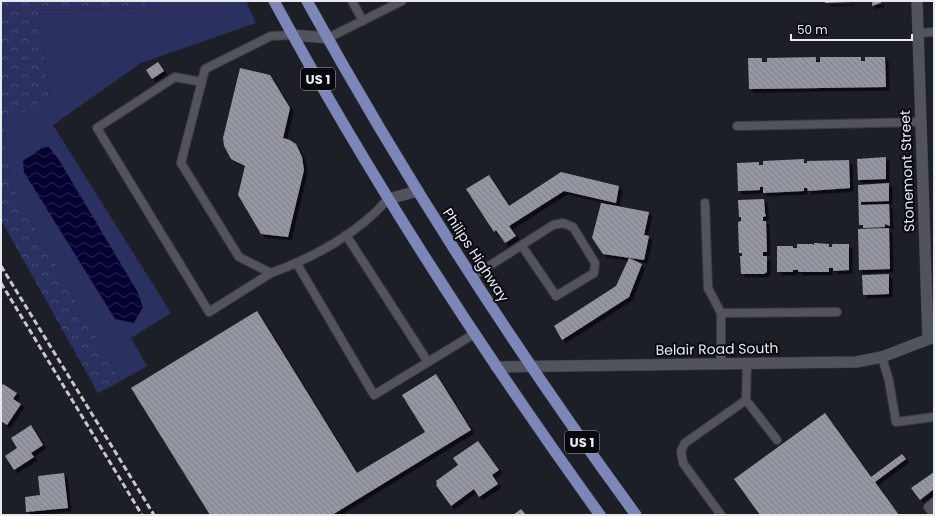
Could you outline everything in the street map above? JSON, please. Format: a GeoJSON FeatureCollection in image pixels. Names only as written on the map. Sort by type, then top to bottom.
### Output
{"type":"FeatureCollection","features":[{"type":"Feature","properties":{"kind":"main road","name":"US 1"},"geometry":{"type":"LineString","coordinates":[[274,1],[388,199],[496,367],[600,515]]}},
{"type":"Feature","properties":{"kind":"main road","name":"Philips Highway"},"geometry":{"type":"LineString","coordinates":[[307,1],[418,191],[472,277],[565,418],[636,515]]}},
{"type":"Feature","properties":{"kind":"street","name":"Stonemont Street"},"geometry":{"type":"LineString","coordinates":[[918,1],[921,122],[931,338]]}},
{"type":"Feature","properties":{"kind":"street"},"geometry":{"type":"LineString","coordinates":[[293,35],[328,38]]}},
{"type":"Feature","properties":{"kind":"street"},"geometry":{"type":"LineString","coordinates":[[388,199],[418,191]]}},
{"type":"Feature","properties":{"kind":"street","name":"Belair Road South"},"geometry":{"type":"LineString","coordinates":[[496,367],[721,363],[847,363],[882,357],[931,338]]}},
{"type":"Feature","properties":{"kind":"lane"},"geometry":{"type":"LineString","coordinates":[[352,1],[363,21]]}},
{"type":"Feature","properties":{"kind":"lane"},"geometry":{"type":"LineString","coordinates":[[328,38],[402,1]]}},
{"type":"Feature","properties":{"kind":"lane"},"geometry":{"type":"LineString","coordinates":[[919,33],[934,32]]}},
{"type":"Feature","properties":{"kind":"lane"},"geometry":{"type":"LineString","coordinates":[[271,273],[239,257],[181,163],[205,70],[271,36],[293,35]]}},
{"type":"Feature","properties":{"kind":"lane"},"geometry":{"type":"LineString","coordinates":[[202,82],[175,77],[97,128],[209,312],[271,273],[297,264],[346,235],[374,215],[388,199]]}},
{"type":"Feature","properties":{"kind":"lane"},"geometry":{"type":"LineString","coordinates":[[736,126],[921,122]]}},
{"type":"Feature","properties":{"kind":"lane"},"geometry":{"type":"LineString","coordinates":[[705,203],[708,288],[721,313],[721,363]]}},
{"type":"Feature","properties":{"kind":"lane"},"geometry":{"type":"LineString","coordinates":[[472,277],[553,225],[563,223],[573,226],[595,263],[594,273],[556,296],[522,246]]}},
{"type":"Feature","properties":{"kind":"lane"},"geometry":{"type":"LineString","coordinates":[[346,235],[428,362]]}},
{"type":"Feature","properties":{"kind":"lane"},"geometry":{"type":"LineString","coordinates":[[297,264],[374,395],[474,334]]}},
{"type":"Feature","properties":{"kind":"lane"},"geometry":{"type":"LineString","coordinates":[[721,313],[837,312]]}},
{"type":"Feature","properties":{"kind":"lane"},"geometry":{"type":"LineString","coordinates":[[882,357],[889,381],[896,422],[934,417]]}},
{"type":"Feature","properties":{"kind":"lane"},"geometry":{"type":"LineString","coordinates":[[747,363],[746,400],[777,440]]}},
{"type":"Feature","properties":{"kind":"lane"},"geometry":{"type":"LineString","coordinates":[[721,515],[683,462],[681,451],[685,443],[746,400]]}},
{"type":"Feature","properties":{"kind":"lane"},"geometry":{"type":"LineString","coordinates":[[934,502],[928,507],[934,515]]}},
{"type":"Feature","properties":{"kind":"green space"},"geometry":{"type":"Polygon","coordinates":[[[1,1],[145,1],[147,8],[39,11],[49,98],[3,123],[11,184],[121,381],[98,393],[1,220],[1,1]]]}},
{"type":"Feature","properties":{"kind":"green space"},"geometry":{"type":"Polygon","coordinates":[[[145,1],[246,1],[256,23],[141,63],[53,125],[171,313],[131,338],[147,366],[121,381],[11,184],[3,123],[49,97],[39,11],[146,8],[145,1]]]}},
{"type":"Feature","properties":{"kind":"water"},"geometry":{"type":"Polygon","coordinates":[[[49,147],[59,160],[137,291],[143,307],[134,323],[115,319],[24,172],[23,161],[42,148],[49,147]]]}},
{"type":"Feature","properties":{"kind":"building"},"geometry":{"type":"Polygon","coordinates":[[[825,1],[851,1],[851,2],[825,3],[825,1]]]}},
{"type":"Feature","properties":{"kind":"building"},"geometry":{"type":"Polygon","coordinates":[[[872,1],[881,1],[881,3],[872,6],[872,1]]]}},
{"type":"Feature","properties":{"kind":"building"},"geometry":{"type":"Polygon","coordinates":[[[816,57],[816,62],[820,62],[820,57],[861,57],[861,61],[865,61],[865,57],[885,57],[886,87],[749,89],[748,58],[762,58],[762,62],[767,62],[767,58],[816,57]]]}},
{"type":"Feature","properties":{"kind":"building"},"geometry":{"type":"Polygon","coordinates":[[[158,62],[164,71],[152,79],[146,70],[158,62]]]}},
{"type":"Feature","properties":{"kind":"building"},"geometry":{"type":"Polygon","coordinates":[[[240,68],[270,75],[290,108],[283,138],[296,144],[302,157],[304,170],[288,237],[261,234],[238,195],[245,166],[231,159],[224,146],[223,138],[240,68]]]}},
{"type":"Feature","properties":{"kind":"building"},"geometry":{"type":"Polygon","coordinates":[[[886,157],[886,179],[858,180],[857,159],[886,157]]]}},
{"type":"Feature","properties":{"kind":"building"},"geometry":{"type":"Polygon","coordinates":[[[804,159],[804,163],[807,163],[807,161],[849,160],[850,188],[808,191],[807,188],[804,188],[804,191],[763,193],[763,187],[760,187],[760,190],[738,191],[737,163],[759,162],[759,165],[763,165],[763,161],[804,159]]]}},
{"type":"Feature","properties":{"kind":"building"},"geometry":{"type":"Polygon","coordinates":[[[561,172],[619,186],[616,203],[564,191],[509,226],[516,236],[505,243],[496,230],[494,232],[466,189],[489,175],[509,206],[561,172]]]}},
{"type":"Feature","properties":{"kind":"building"},"geometry":{"type":"Polygon","coordinates":[[[889,183],[889,201],[861,202],[861,205],[889,204],[890,226],[885,224],[885,227],[863,228],[863,225],[859,225],[858,185],[889,183]]]}},
{"type":"Feature","properties":{"kind":"building"},"geometry":{"type":"Polygon","coordinates":[[[764,199],[766,216],[763,217],[763,221],[766,221],[767,252],[763,252],[763,256],[767,256],[767,272],[764,274],[741,274],[740,256],[742,256],[742,253],[739,253],[738,222],[741,221],[741,217],[739,217],[738,200],[764,199]]]}},
{"type":"Feature","properties":{"kind":"building"},"geometry":{"type":"Polygon","coordinates":[[[601,203],[649,212],[644,235],[649,236],[644,260],[603,254],[592,238],[601,203]]]}},
{"type":"Feature","properties":{"kind":"building"},"geometry":{"type":"Polygon","coordinates":[[[889,228],[890,269],[859,270],[858,229],[889,228]]]}},
{"type":"Feature","properties":{"kind":"building"},"geometry":{"type":"Polygon","coordinates":[[[814,243],[829,244],[829,247],[832,247],[832,244],[849,244],[849,270],[833,271],[833,268],[829,268],[829,272],[798,272],[798,270],[793,270],[793,272],[777,272],[777,246],[793,246],[793,248],[797,248],[797,244],[813,244],[814,246],[814,243]]]}},
{"type":"Feature","properties":{"kind":"building"},"geometry":{"type":"Polygon","coordinates":[[[629,258],[642,264],[629,297],[562,340],[554,326],[616,286],[629,258]]]}},
{"type":"Feature","properties":{"kind":"building"},"geometry":{"type":"Polygon","coordinates":[[[889,274],[889,294],[863,295],[862,275],[889,274]]]}},
{"type":"Feature","properties":{"kind":"building"},"geometry":{"type":"Polygon","coordinates":[[[257,311],[357,473],[425,432],[402,395],[436,374],[471,430],[332,515],[210,515],[131,388],[257,311]]]}},
{"type":"Feature","properties":{"kind":"building"},"geometry":{"type":"Polygon","coordinates":[[[3,384],[17,393],[13,399],[21,404],[7,425],[1,421],[1,387],[3,384]]]}},
{"type":"Feature","properties":{"kind":"building"},"geometry":{"type":"Polygon","coordinates":[[[825,413],[871,477],[902,454],[906,459],[875,482],[899,515],[760,515],[734,479],[825,413]]]}},
{"type":"Feature","properties":{"kind":"building"},"geometry":{"type":"Polygon","coordinates":[[[31,425],[43,445],[31,453],[34,457],[14,470],[5,456],[17,448],[11,438],[31,425]]]}},
{"type":"Feature","properties":{"kind":"building"},"geometry":{"type":"Polygon","coordinates":[[[478,441],[499,470],[492,475],[498,484],[479,497],[474,489],[451,506],[436,485],[436,481],[458,465],[453,458],[478,441]]]}},
{"type":"Feature","properties":{"kind":"building"},"geometry":{"type":"Polygon","coordinates":[[[934,472],[934,489],[920,500],[911,488],[934,472]]]}},
{"type":"Feature","properties":{"kind":"building"},"geometry":{"type":"Polygon","coordinates":[[[64,473],[68,508],[26,512],[25,497],[40,495],[38,476],[64,473]]]}},
{"type":"Feature","properties":{"kind":"building"},"geometry":{"type":"Polygon","coordinates":[[[521,509],[526,515],[513,515],[521,509]]]}},
{"type":"Feature","properties":{"kind":"railway"},"geometry":{"type":"LineString","coordinates":[[1,266],[154,515]]}},
{"type":"Feature","properties":{"kind":"railway"},"geometry":{"type":"LineString","coordinates":[[1,283],[142,515]]}}]}
